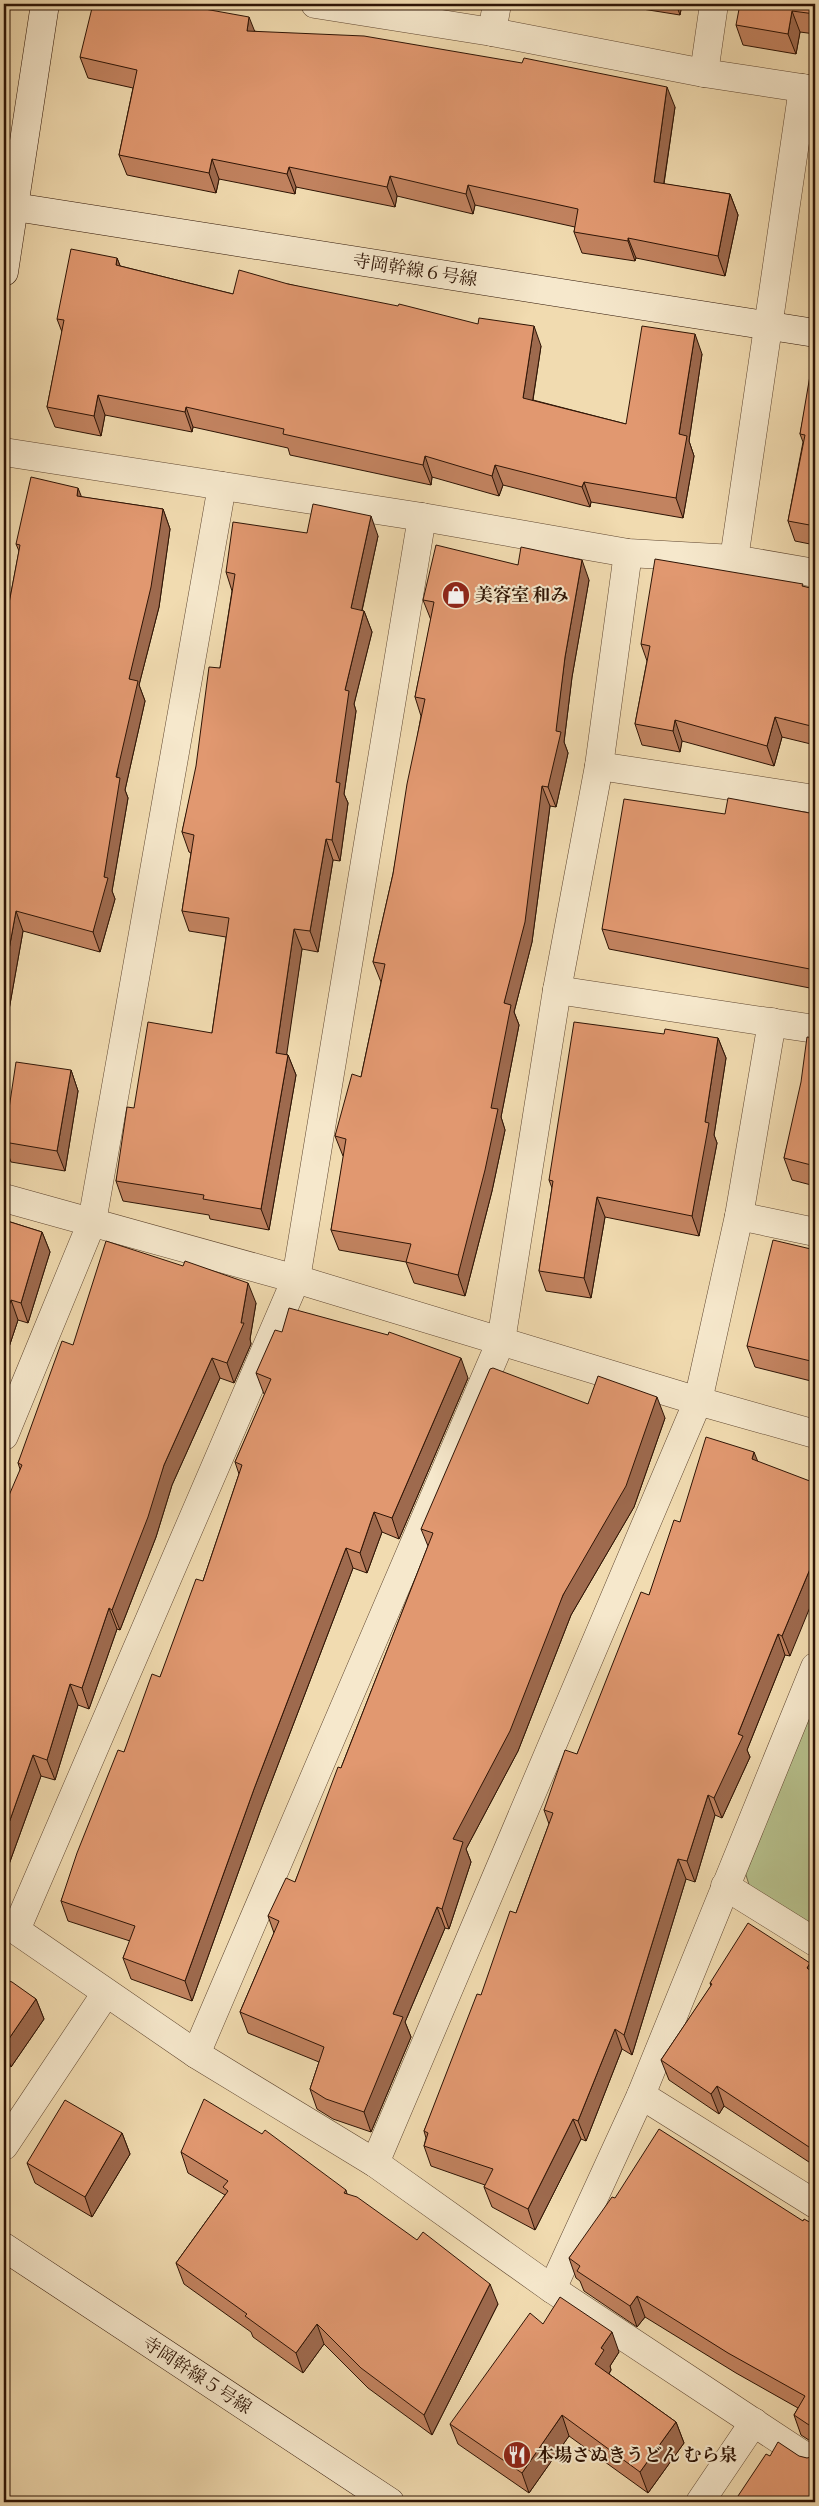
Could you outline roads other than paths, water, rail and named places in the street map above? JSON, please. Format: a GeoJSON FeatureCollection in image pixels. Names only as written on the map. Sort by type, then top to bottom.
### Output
{"type":"FeatureCollection","features":[{"type":"Feature","properties":{"kind":"street"},"geometry":{"type":"LineString","coordinates":[[4,272],[45,4]]}},
{"type":"Feature","properties":{"kind":"street"},"geometry":{"type":"LineString","coordinates":[[315,4],[492,32],[704,73],[809,89],[769,326],[734,559]]}},
{"type":"Feature","properties":{"kind":"street"},"geometry":{"type":"LineString","coordinates":[[492,32],[497,4]]}},
{"type":"Feature","properties":{"kind":"street"},"geometry":{"type":"LineString","coordinates":[[704,73],[714,4]]}},
{"type":"Feature","properties":{"kind":"street","name":"寺岡幹線６号線"},"geometry":{"type":"LineString","coordinates":[[15,207],[815,333]]}},
{"type":"Feature","properties":{"kind":"street"},"geometry":{"type":"LineString","coordinates":[[4,452],[422,517],[628,553],[734,559],[815,573]]}},
{"type":"Feature","properties":{"kind":"street"},"geometry":{"type":"LineString","coordinates":[[4,1436],[92,1222],[222,486]]}},
{"type":"Feature","properties":{"kind":"street"},"geometry":{"type":"LineString","coordinates":[[422,517],[296,1278],[10,1926],[196,2054],[375,2163],[552,2289],[815,2463]]}},
{"type":"Feature","properties":{"kind":"street"},"geometry":{"type":"LineString","coordinates":[[196,2054],[501,1341],[557,990],[599,766],[628,553]]}},
{"type":"Feature","properties":{"kind":"street"},"geometry":{"type":"LineString","coordinates":[[599,766],[815,799]]}},
{"type":"Feature","properties":{"kind":"street"},"geometry":{"type":"LineString","coordinates":[[557,990],[815,1029]]}},
{"type":"Feature","properties":{"kind":"street"},"geometry":{"type":"LineString","coordinates":[[375,2163],[698,1401],[739,1216],[772,1022]]}},
{"type":"Feature","properties":{"kind":"street"},"geometry":{"type":"LineString","coordinates":[[4,1198],[296,1278],[698,1401],[815,1434]]}},
{"type":"Feature","properties":{"kind":"street"},"geometry":{"type":"LineString","coordinates":[[739,1216],[815,1232]]}},
{"type":"Feature","properties":{"kind":"street"},"geometry":{"type":"LineString","coordinates":[[552,2289],[641,2095],[815,1667]]}},
{"type":"Feature","properties":{"kind":"street"},"geometry":{"type":"LineString","coordinates":[[725,1886],[815,1942]]}},
{"type":"Feature","properties":{"kind":"street"},"geometry":{"type":"LineString","coordinates":[[4,2146],[106,1993]]}},
{"type":"Feature","properties":{"kind":"street"},"geometry":{"type":"LineString","coordinates":[[641,2095],[815,2204]]}},
{"type":"Feature","properties":{"kind":"street","name":"寺岡幹線５号線"},"geometry":{"type":"LineString","coordinates":[[4,2247],[390,2502]]}},
{"type":"Feature","properties":{"kind":"street"},"geometry":{"type":"LineString","coordinates":[[700,2502],[754,2422]]}},
{"type":"Feature","properties":{"kind":"place","name":"美容室 和み"},"geometry":{"type":"Point","coordinates":[456,595]}},
{"type":"Feature","properties":{"kind":"place","name":"本場さぬきうどん むら泉"},"geometry":{"type":"Point","coordinates":[517,2455]}}]}
